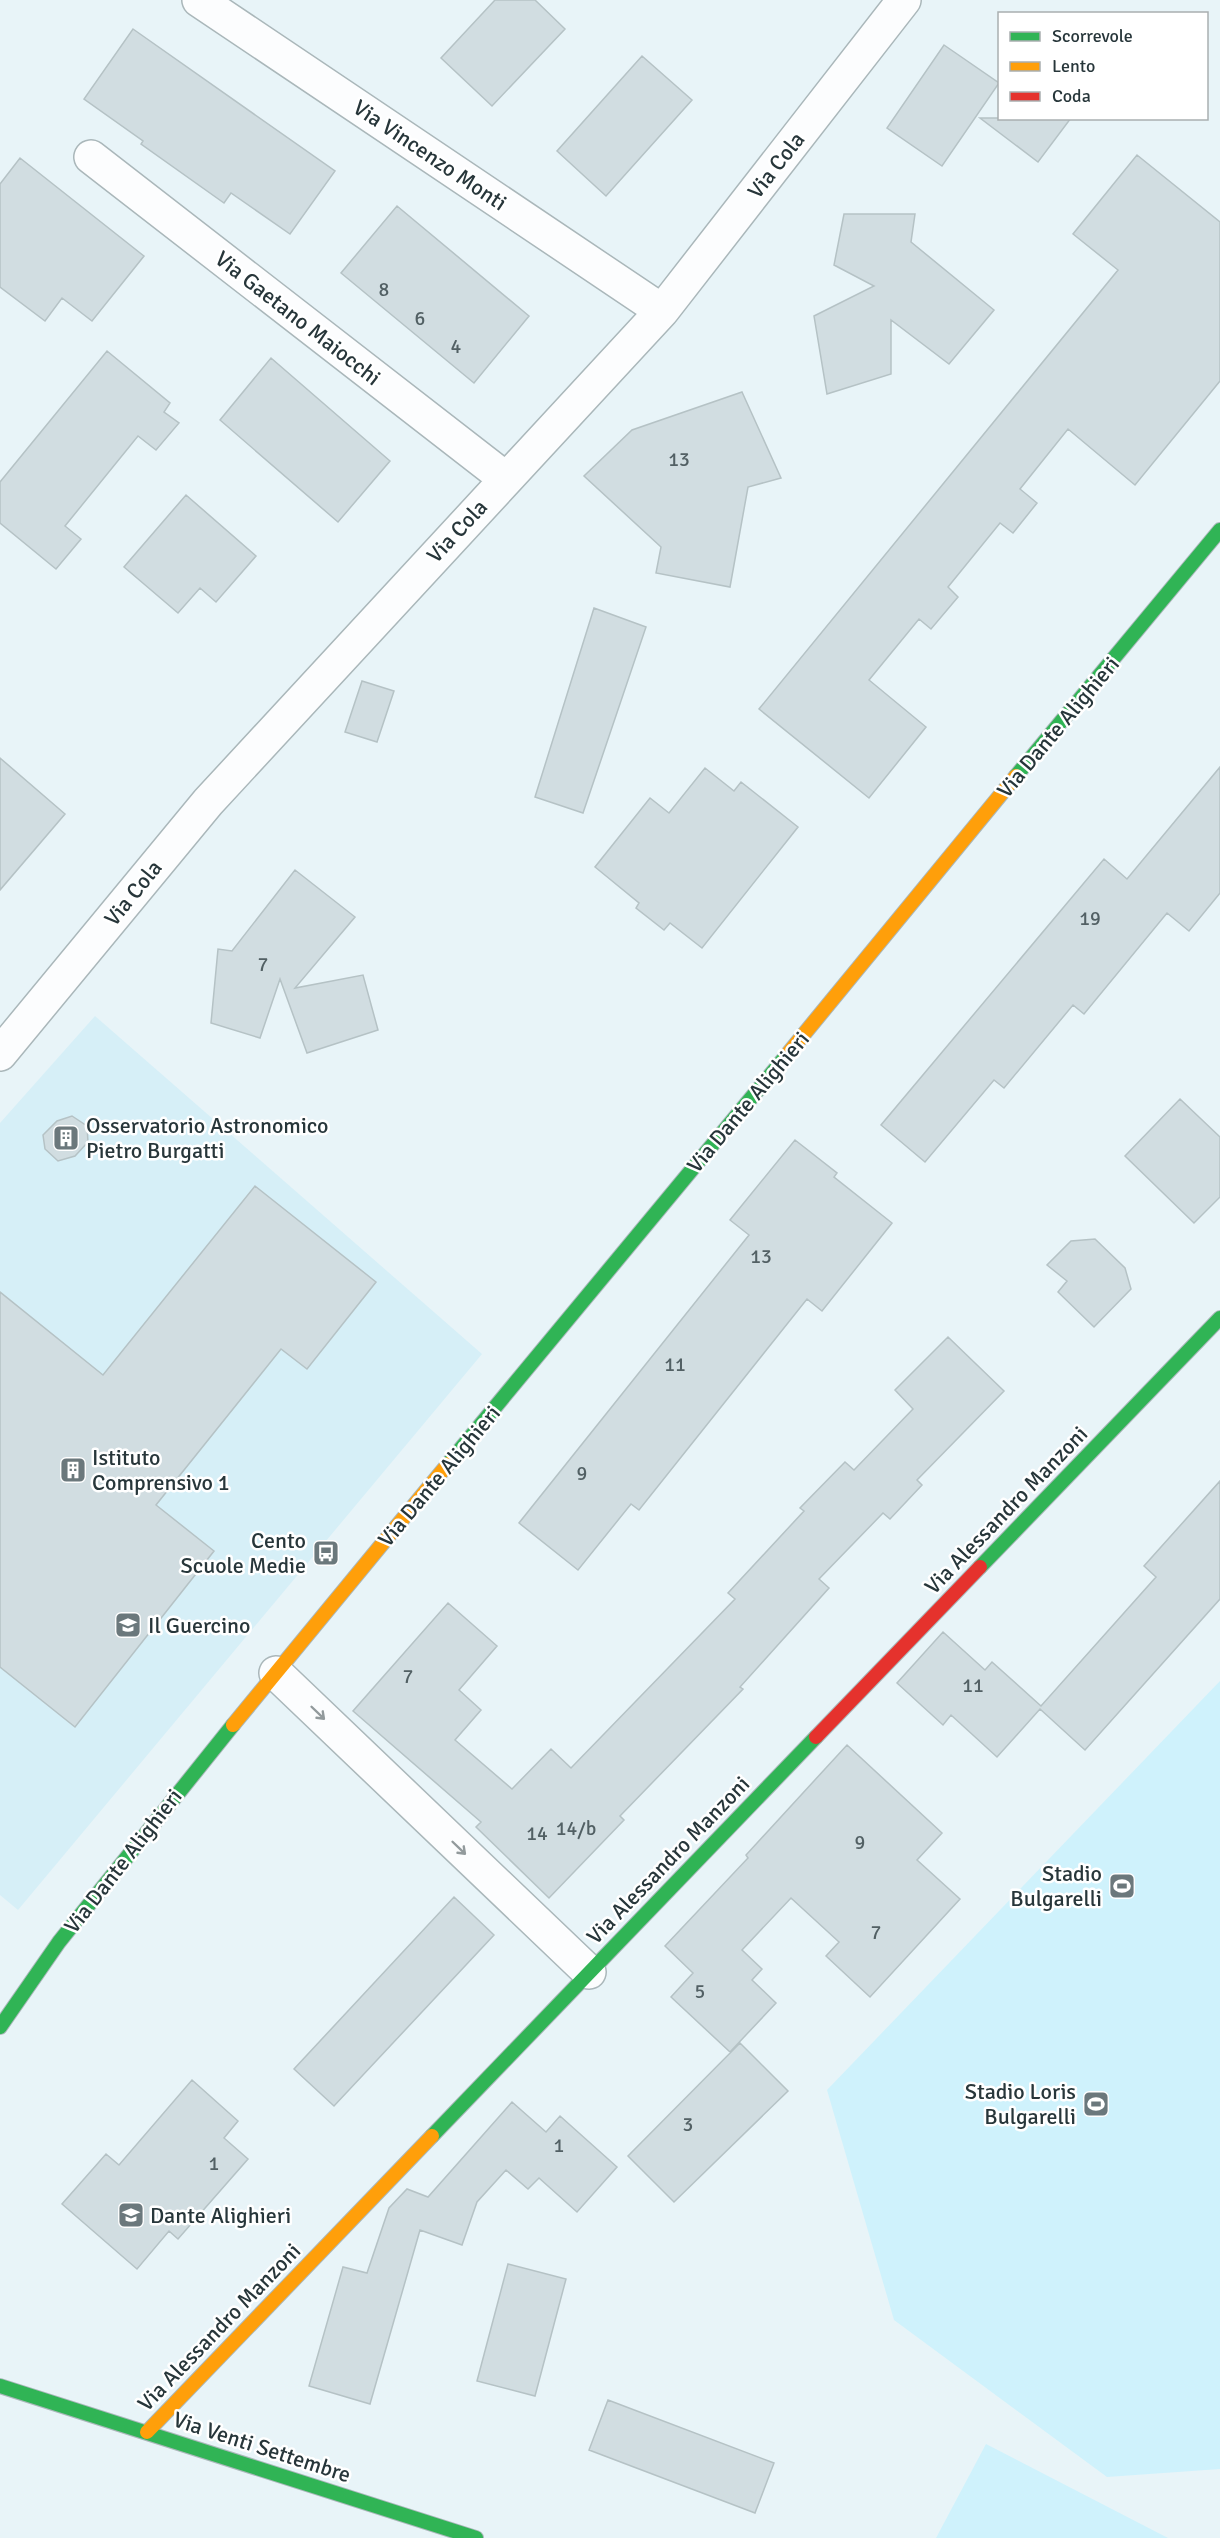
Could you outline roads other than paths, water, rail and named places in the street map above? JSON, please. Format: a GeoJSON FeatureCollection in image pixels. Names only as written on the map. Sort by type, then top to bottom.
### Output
{"type":"FeatureCollection","features":[{"type":"Feature","properties":{"kind":"street","name":"Via Vincenzo Monti"},"geometry":{"type":"LineString","coordinates":[[199,0],[662,311]]}},
{"type":"Feature","properties":{"kind":"street","name":"Via Cola"},"geometry":{"type":"LineString","coordinates":[[0,1054],[208,802],[662,311],[904,0]]}},
{"type":"Feature","properties":{"kind":"street","name":"Via Gaetano Maiocchi"},"geometry":{"type":"LineString","coordinates":[[91,157],[506,479]]}},
{"type":"Feature","properties":{"kind":"street","name":"Via Dante Alighieri"},"geometry":{"type":"LineString","coordinates":[[0,2026],[59,1942],[276,1673],[1220,530]]}},
{"type":"Feature","properties":{"kind":"street","name":"Via Alessandro Manzoni"},"geometry":{"type":"LineString","coordinates":[[147,2432],[1220,1318]]}},
{"type":"Feature","properties":{"kind":"street"},"geometry":{"type":"LineString","coordinates":[[276,1673],[590,1972]]}},
{"type":"Feature","properties":{"kind":"street","name":"Via Venti Settembre"},"geometry":{"type":"LineString","coordinates":[[0,2386],[476,2538]]}},
{"type":"Feature","properties":{"kind":"place","name":"Osservatorio Astronomico Pietro Burgatti"},"geometry":{"type":"Point","coordinates":[66,1138]}},
{"type":"Feature","properties":{"kind":"place","name":"Istituto Comprensivo 1"},"geometry":{"type":"Point","coordinates":[73,1470]}},
{"type":"Feature","properties":{"kind":"place","name":"Cento Scuole Medie"},"geometry":{"type":"Point","coordinates":[326,1553]}},
{"type":"Feature","properties":{"kind":"place","name":"Il Guercino"},"geometry":{"type":"Point","coordinates":[128,1625]}},
{"type":"Feature","properties":{"kind":"place","name":"Stadio Bulgarelli"},"geometry":{"type":"Point","coordinates":[1122,1886]}},
{"type":"Feature","properties":{"kind":"place","name":"Stadio Loris Bulgarelli"},"geometry":{"type":"Point","coordinates":[1096,2104]}},
{"type":"Feature","properties":{"kind":"place","name":"Dante Alighieri"},"geometry":{"type":"Point","coordinates":[131,2215]}}]}
